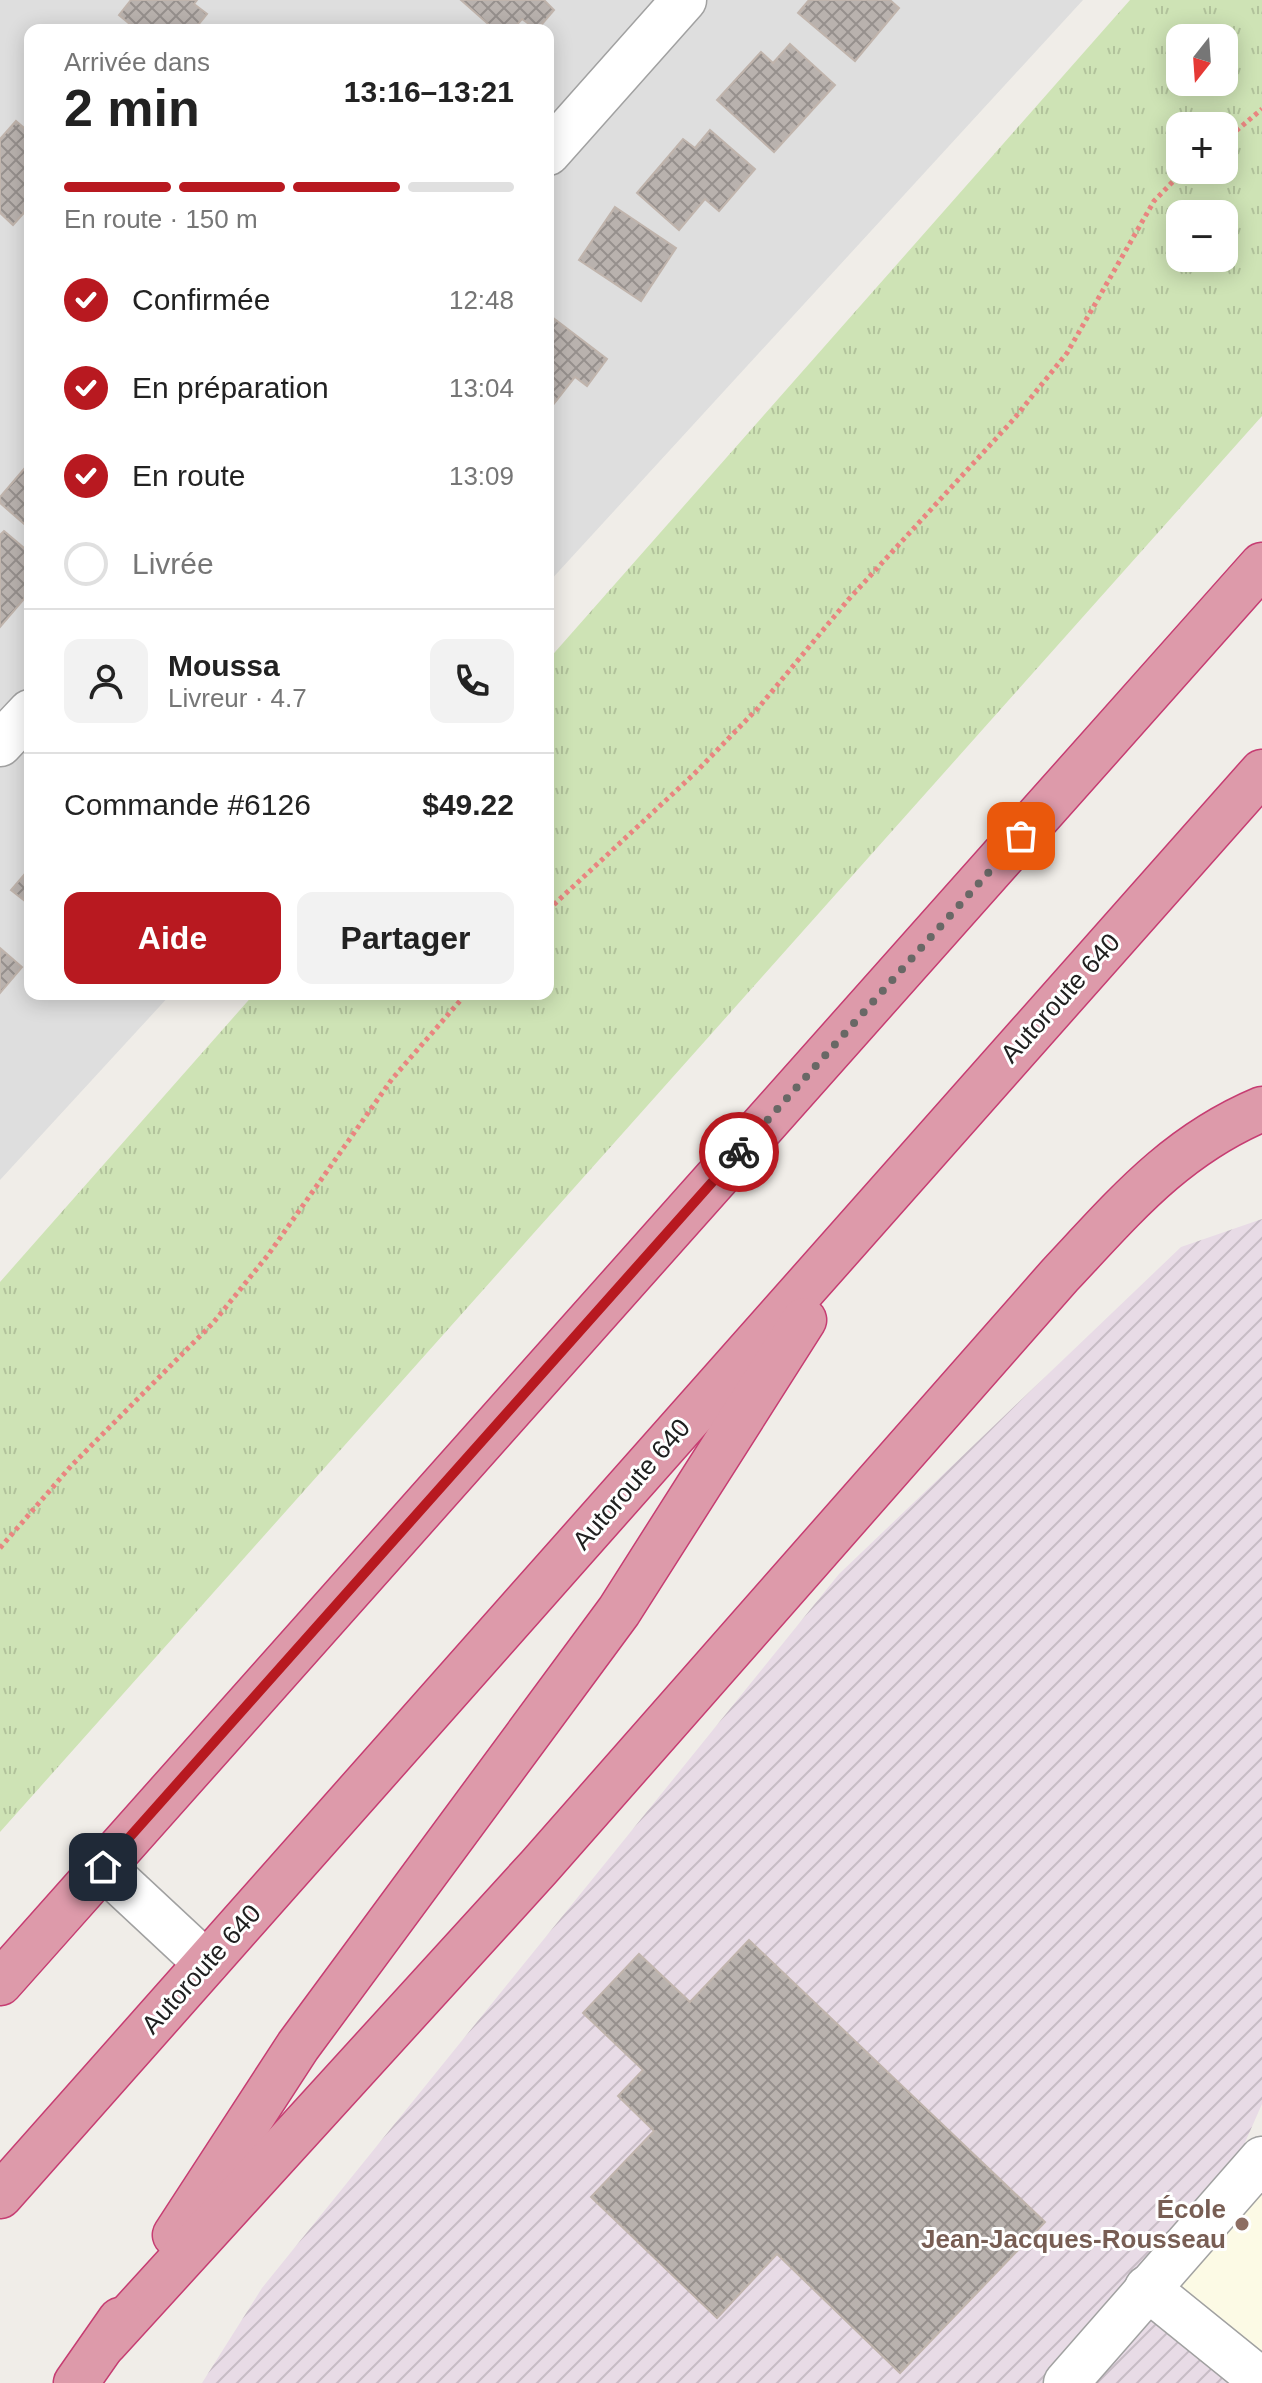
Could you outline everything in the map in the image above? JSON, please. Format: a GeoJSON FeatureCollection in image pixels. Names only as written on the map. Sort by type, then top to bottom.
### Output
{"type":"FeatureCollection","features":[{"type":"Feature","properties":{"kind":"highway"},"geometry":{"type":"LineString","coordinates":[[0,1983],[1262,565]]}},
{"type":"Feature","properties":{"kind":"highway","name":"Autoroute 640"},"geometry":{"type":"LineString","coordinates":[[0,2196],[882,1197],[1262,772]]}},
{"type":"Feature","properties":{"kind":"highway"},"geometry":{"type":"LineString","coordinates":[[105,2343],[539,1867],[1142,1187],[1209,1135],[1262,1109]]}},
{"type":"Feature","properties":{"kind":"highway"},"geometry":{"type":"LineString","coordinates":[[76,2383],[298,2046],[619,1611],[882,1197]]}},
{"type":"Feature","properties":{"kind":"street"},"geometry":{"type":"LineString","coordinates":[[554,146],[684,0]]}},
{"type":"Feature","properties":{"kind":"street"},"geometry":{"type":"LineString","coordinates":[[0,744],[24,718]]}},
{"type":"Feature","properties":{"kind":"street"},"geometry":{"type":"LineString","coordinates":[[103,1867],[206,1963]]}},
{"type":"Feature","properties":{"kind":"street"},"geometry":{"type":"LineString","coordinates":[[1066,2383],[1262,2159]]}},
{"type":"Feature","properties":{"kind":"street"},"geometry":{"type":"LineString","coordinates":[[1147,2288],[1262,2381]]}},
{"type":"Feature","properties":{"kind":"path"},"geometry":{"type":"LineString","coordinates":[[1238,129],[1262,109]]}},
{"type":"Feature","properties":{"kind":"path"},"geometry":{"type":"LineString","coordinates":[[554,904],[693,775],[759,707],[848,600],[1013,420],[1067,353],[1154,201],[1170,184]]}},
{"type":"Feature","properties":{"kind":"path"},"geometry":{"type":"LineString","coordinates":[[0,1548],[71,1466],[213,1323],[268,1255],[392,1079],[461,1000]]}},
{"type":"Feature","properties":{"kind":"shaded area"},"geometry":{"type":"Polygon","coordinates":[[[0,0],[1083,0],[554,576],[554,24],[24,24],[24,1000],[165,1000],[0,1180],[0,0]]]}},
{"type":"Feature","properties":{"kind":"shaded area"},"geometry":{"type":"Polygon","coordinates":[[[1262,1219],[1262,2104],[1182,2285],[1262,2365],[1262,2383],[202,2383],[262,2288],[839,1574],[1181,1247],[1262,1219]]]}},
{"type":"Feature","properties":{"kind":"shaded area","name":"École Jean-Jacques-Rousseau"},"geometry":{"type":"Polygon","coordinates":[[[1262,2164],[1262,2365],[1181,2285],[1262,2164]]]}},
{"type":"Feature","properties":{"kind":"green space"},"geometry":{"type":"Polygon","coordinates":[[[1130,0],[1262,0],[1262,416],[0,1832],[0,1282],[249,1000],[554,1000],[554,653],[1130,0]]]}},
{"type":"Feature","properties":{"kind":"building"},"geometry":{"type":"Polygon","coordinates":[[[131,0],[197,0],[194,4],[207,14],[199,24],[130,24],[119,15],[131,0]]]}},
{"type":"Feature","properties":{"kind":"building"},"geometry":{"type":"Polygon","coordinates":[[[461,0],[544,0],[554,10],[542,24],[529,24],[522,19],[517,24],[488,24],[461,0]]]}},
{"type":"Feature","properties":{"kind":"building"},"geometry":{"type":"Polygon","coordinates":[[[809,0],[890,0],[899,8],[855,61],[798,13],[809,0]]]}},
{"type":"Feature","properties":{"kind":"building"},"geometry":{"type":"Polygon","coordinates":[[[790,44],[835,85],[774,152],[717,100],[761,52],[773,63],[790,44]]]}},
{"type":"Feature","properties":{"kind":"building"},"geometry":{"type":"Polygon","coordinates":[[[16,121],[24,128],[24,213],[13,225],[0,213],[0,139],[16,121]]]}},
{"type":"Feature","properties":{"kind":"building"},"geometry":{"type":"Polygon","coordinates":[[[710,130],[755,169],[719,211],[705,199],[679,230],[637,193],[683,139],[695,148],[710,130]]]}},
{"type":"Feature","properties":{"kind":"building"},"geometry":{"type":"Polygon","coordinates":[[[615,207],[676,248],[641,301],[579,260],[615,207]]]}},
{"type":"Feature","properties":{"kind":"building"},"geometry":{"type":"Polygon","coordinates":[[[554,319],[607,359],[587,386],[575,377],[554,403],[554,319]]]}},
{"type":"Feature","properties":{"kind":"building"},"geometry":{"type":"Polygon","coordinates":[[[24,469],[24,524],[0,503],[0,497],[24,469]]]}},
{"type":"Feature","properties":{"kind":"building"},"geometry":{"type":"Polygon","coordinates":[[[4,531],[24,548],[24,599],[0,627],[0,535],[4,531]]]}},
{"type":"Feature","properties":{"kind":"building"},"geometry":{"type":"Polygon","coordinates":[[[24,875],[24,900],[11,890],[24,875]]]}},
{"type":"Feature","properties":{"kind":"building"},"geometry":{"type":"Polygon","coordinates":[[[0,948],[22,967],[0,993],[0,948]]]}},
{"type":"Feature","properties":{"kind":"building"},"geometry":{"type":"Polygon","coordinates":[[[749,1940],[1045,2222],[900,2373],[777,2254],[717,2318],[591,2197],[654,2131],[618,2096],[643,2070],[583,2013],[639,1954],[690,2002],[749,1940]]]}},
{"type":"Feature","properties":{"kind":"way so far"},"geometry":{"type":"LineString","coordinates":[[739,1152],[1021,836]]}},
{"type":"Feature","properties":{"kind":"place","name":"École Jean-Jacques-Rousseau"},"geometry":{"type":"Point","coordinates":[1242,2224]}},
{"type":"Feature","properties":{"kind":"route"},"geometry":{"type":"LineString","coordinates":[[103,1867],[739,1152]]}}]}
